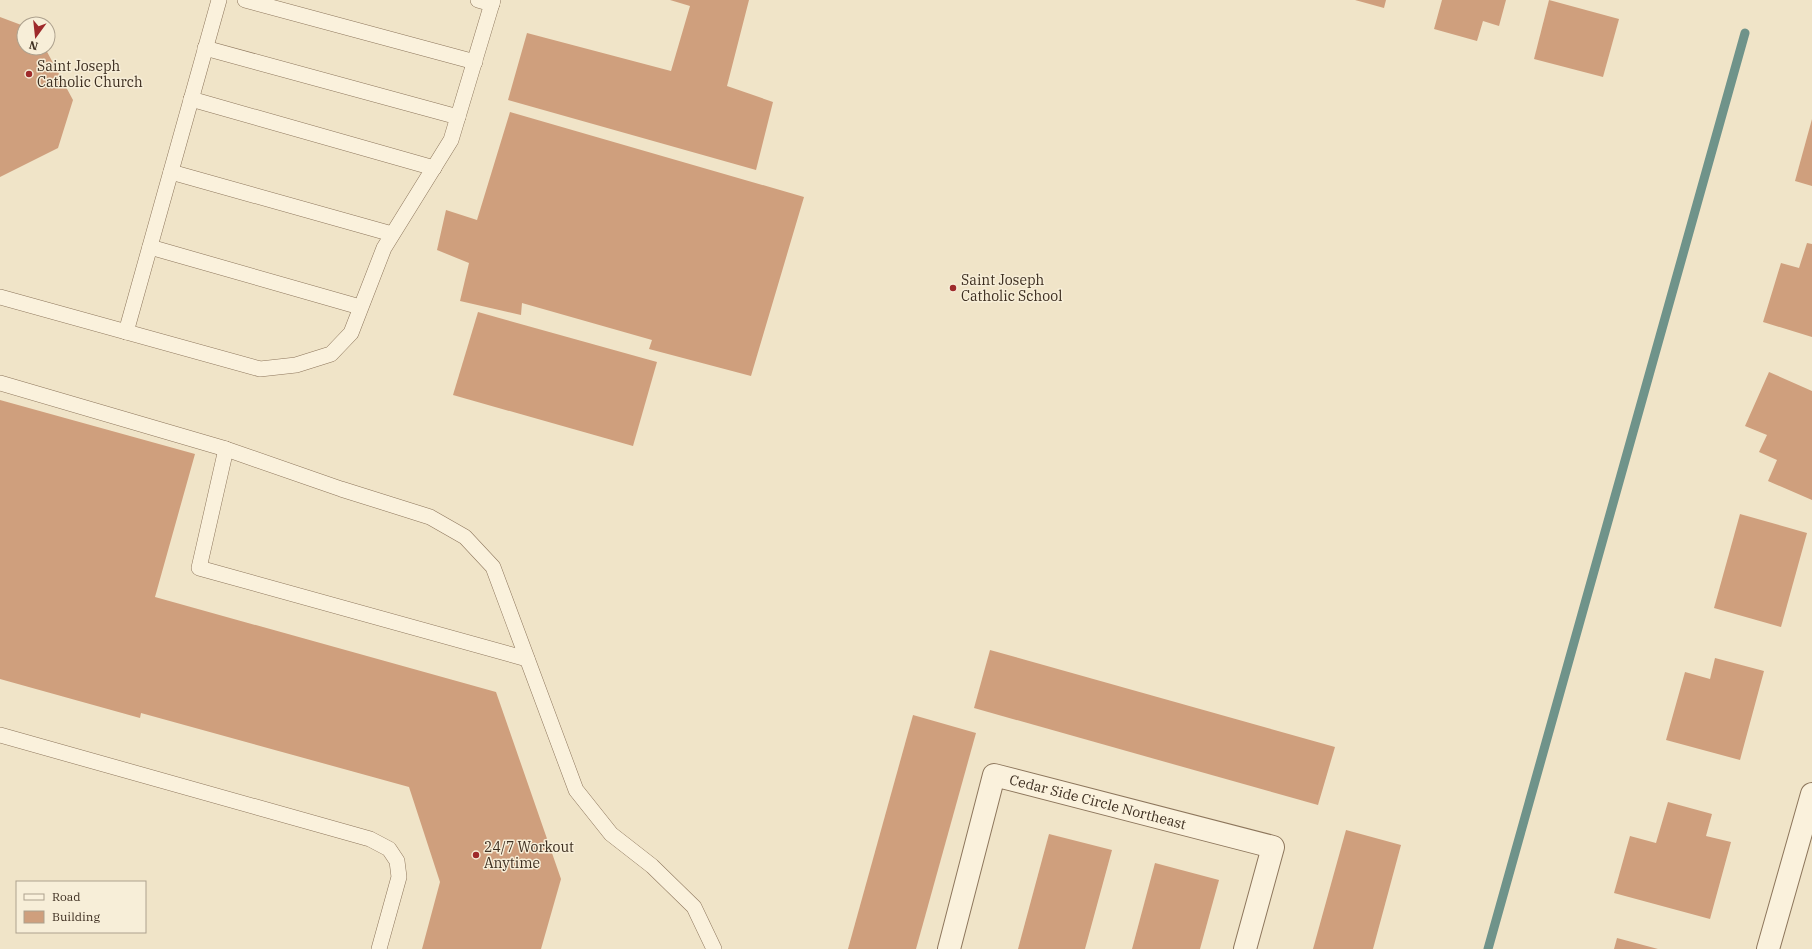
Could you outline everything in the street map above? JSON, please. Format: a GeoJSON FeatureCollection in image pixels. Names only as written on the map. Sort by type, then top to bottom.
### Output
{"type":"FeatureCollection","features":[{"type":"Feature","properties":{"kind":"street","name":"Cedar Side Circle Northeast"},"geometry":{"type":"LineString","coordinates":[[949,949],[994,775],[1273,847],[1245,949]]}},
{"type":"Feature","properties":{"kind":"street"},"geometry":{"type":"LineString","coordinates":[[1768,949],[1812,794]]}},
{"type":"Feature","properties":{"kind":"lane"},"geometry":{"type":"LineString","coordinates":[[126,332],[219,0]]}},
{"type":"Feature","properties":{"kind":"lane"},"geometry":{"type":"LineString","coordinates":[[245,0],[475,62]]}},
{"type":"Feature","properties":{"kind":"lane"},"geometry":{"type":"LineString","coordinates":[[0,297],[260,368],[296,365],[331,354],[351,333],[384,248],[451,140],[475,62],[488,1]]}},
{"type":"Feature","properties":{"kind":"lane"},"geometry":{"type":"LineString","coordinates":[[205,48],[458,117]]}},
{"type":"Feature","properties":{"kind":"lane"},"geometry":{"type":"LineString","coordinates":[[191,100],[434,168]]}},
{"type":"Feature","properties":{"kind":"lane"},"geometry":{"type":"LineString","coordinates":[[171,172],[392,234]]}},
{"type":"Feature","properties":{"kind":"lane"},"geometry":{"type":"LineString","coordinates":[[150,247],[360,307]]}},
{"type":"Feature","properties":{"kind":"lane"},"geometry":{"type":"LineString","coordinates":[[0,384],[226,449],[341,489],[430,517],[465,537],[493,567],[576,790],[611,834],[652,866],[694,907],[714,949]]}},
{"type":"Feature","properties":{"kind":"lane"},"geometry":{"type":"LineString","coordinates":[[226,449],[199,568],[527,659]]}},
{"type":"Feature","properties":{"kind":"lane"},"geometry":{"type":"LineString","coordinates":[[0,735],[370,839],[389,849],[397,860],[399,877],[379,949]]}},
{"type":"Feature","properties":{"kind":"building"},"geometry":{"type":"Polygon","coordinates":[[[670,0],[749,0],[727,86],[773,102],[756,170],[508,100],[527,33],[671,71],[690,6],[670,0]]]}},
{"type":"Feature","properties":{"kind":"building"},"geometry":{"type":"Polygon","coordinates":[[[1355,0],[1386,0],[1384,8],[1355,0]]]}},
{"type":"Feature","properties":{"kind":"building"},"geometry":{"type":"Polygon","coordinates":[[[1442,0],[1506,0],[1499,26],[1483,21],[1477,41],[1434,29],[1442,0]]]}},
{"type":"Feature","properties":{"kind":"building"},"geometry":{"type":"Polygon","coordinates":[[[1549,0],[1619,19],[1603,77],[1534,59],[1549,0]]]}},
{"type":"Feature","properties":{"kind":"building","name":"Saint Joseph Catholic Church"},"geometry":{"type":"Polygon","coordinates":[[[0,17],[16,23],[16,56],[49,56],[73,100],[58,148],[0,177],[0,17]]]}},
{"type":"Feature","properties":{"kind":"building"},"geometry":{"type":"Polygon","coordinates":[[[510,112],[804,197],[751,376],[649,349],[652,340],[522,303],[521,315],[460,301],[469,263],[437,250],[446,210],[477,220],[510,112]]]}},
{"type":"Feature","properties":{"kind":"building"},"geometry":{"type":"Polygon","coordinates":[[[1812,119],[1812,186],[1795,181],[1812,119]]]}},
{"type":"Feature","properties":{"kind":"building"},"geometry":{"type":"Polygon","coordinates":[[[1807,243],[1812,244],[1812,337],[1763,322],[1781,263],[1799,268],[1807,243]]]}},
{"type":"Feature","properties":{"kind":"building"},"geometry":{"type":"Polygon","coordinates":[[[478,312],[657,362],[633,446],[453,395],[478,312]]]}},
{"type":"Feature","properties":{"kind":"building"},"geometry":{"type":"Polygon","coordinates":[[[1769,372],[1812,391],[1812,500],[1768,481],[1777,460],[1759,452],[1767,435],[1745,426],[1769,372]]]}},
{"type":"Feature","properties":{"kind":"building"},"geometry":{"type":"Polygon","coordinates":[[[0,400],[195,454],[155,597],[496,692],[561,879],[541,949],[422,949],[440,882],[409,787],[141,713],[140,718],[0,679],[0,400]]]}},
{"type":"Feature","properties":{"kind":"building"},"geometry":{"type":"Polygon","coordinates":[[[1740,514],[1807,533],[1781,627],[1714,608],[1740,514]]]}},
{"type":"Feature","properties":{"kind":"building"},"geometry":{"type":"Polygon","coordinates":[[[990,650],[1335,747],[1318,805],[974,708],[990,650]]]}},
{"type":"Feature","properties":{"kind":"building"},"geometry":{"type":"Polygon","coordinates":[[[1715,658],[1764,671],[1740,760],[1666,740],[1685,672],[1710,679],[1715,658]]]}},
{"type":"Feature","properties":{"kind":"building"},"geometry":{"type":"Polygon","coordinates":[[[913,715],[976,733],[916,949],[848,949],[913,715]]]}},
{"type":"Feature","properties":{"kind":"building"},"geometry":{"type":"Polygon","coordinates":[[[1668,802],[1712,814],[1706,836],[1731,842],[1710,919],[1614,893],[1630,836],[1656,843],[1668,802]]]}},
{"type":"Feature","properties":{"kind":"building"},"geometry":{"type":"Polygon","coordinates":[[[1346,830],[1401,845],[1373,949],[1313,949],[1346,830]]]}},
{"type":"Feature","properties":{"kind":"building"},"geometry":{"type":"Polygon","coordinates":[[[1049,834],[1112,850],[1085,949],[1018,949],[1049,834]]]}},
{"type":"Feature","properties":{"kind":"building"},"geometry":{"type":"Polygon","coordinates":[[[1155,863],[1219,880],[1200,949],[1132,949],[1155,863]]]}},
{"type":"Feature","properties":{"kind":"building"},"geometry":{"type":"Polygon","coordinates":[[[1617,938],[1658,949],[1614,949],[1617,938]]]}},
{"type":"Feature","properties":{"kind":"waterway"},"geometry":{"type":"LineString","coordinates":[[1488,949],[1745,33]]}},
{"type":"Feature","properties":{"kind":"place","name":"Saint Joseph Catholic Church"},"geometry":{"type":"Point","coordinates":[29,74]}},
{"type":"Feature","properties":{"kind":"place","name":"Saint Joseph Catholic School"},"geometry":{"type":"Point","coordinates":[953,288]}},
{"type":"Feature","properties":{"kind":"place","name":"24/7 Workout Anytime"},"geometry":{"type":"Point","coordinates":[476,855]}}]}
